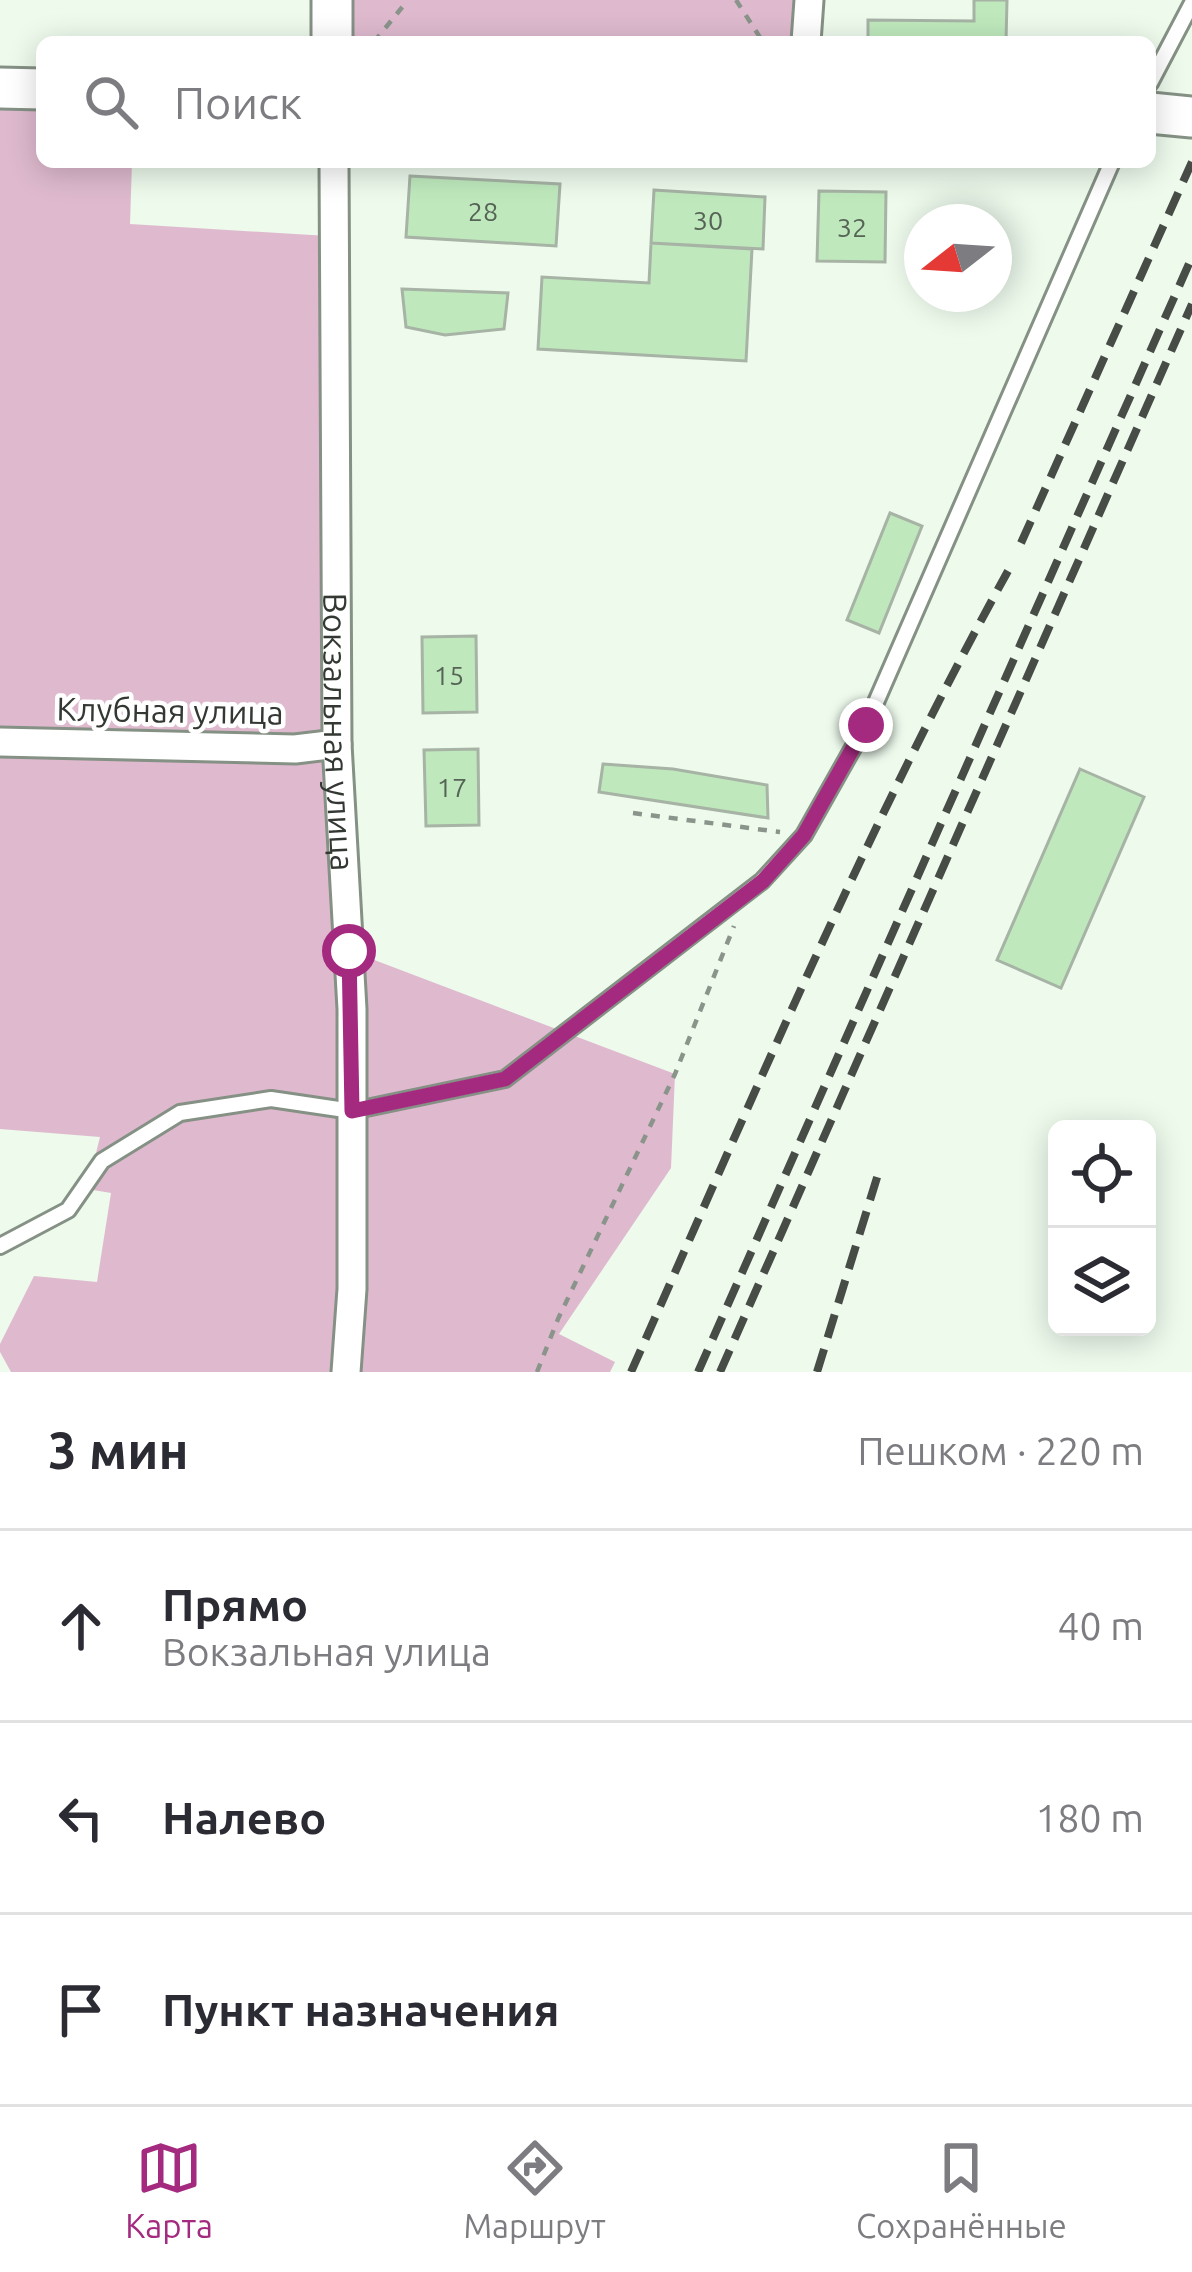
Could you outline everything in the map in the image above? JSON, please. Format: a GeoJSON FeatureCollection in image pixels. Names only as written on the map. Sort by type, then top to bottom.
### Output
{"type":"FeatureCollection","features":[{"type":"Feature","properties":{"kind":"main road"},"geometry":{"type":"LineString","coordinates":[[332,0],[332,36]]}},
{"type":"Feature","properties":{"kind":"main road"},"geometry":{"type":"LineString","coordinates":[[0,88],[36,89]]}},
{"type":"Feature","properties":{"kind":"main road"},"geometry":{"type":"LineString","coordinates":[[1156,114],[1192,117]]}},
{"type":"Feature","properties":{"kind":"street"},"geometry":{"type":"LineString","coordinates":[[806,36],[808,0]]}},
{"type":"Feature","properties":{"kind":"street","name":"Вокзальная улица"},"geometry":{"type":"LineString","coordinates":[[334,168],[338,743],[352,1010],[352,1289],[346,1372]]}},
{"type":"Feature","properties":{"kind":"street","name":"Клубная улица"},"geometry":{"type":"LineString","coordinates":[[0,742],[296,749],[338,743]]}},
{"type":"Feature","properties":{"kind":"lane"},"geometry":{"type":"LineString","coordinates":[[1156,72],[1192,3]]}},
{"type":"Feature","properties":{"kind":"lane"},"geometry":{"type":"LineString","coordinates":[[0,1246],[68,1210],[103,1161],[180,1112],[271,1099],[352,1111],[505,1079],[752,889],[804,835],[866,725],[1109,168]]}},
{"type":"Feature","properties":{"kind":"path"},"geometry":{"type":"LineString","coordinates":[[379,36],[408,0]]}},
{"type":"Feature","properties":{"kind":"path"},"geometry":{"type":"LineString","coordinates":[[736,0],[759,36]]}},
{"type":"Feature","properties":{"kind":"path"},"geometry":{"type":"LineString","coordinates":[[632,813],[804,835]]}},
{"type":"Feature","properties":{"kind":"path"},"geometry":{"type":"LineString","coordinates":[[538,1372],[558,1318],[675,1074],[752,889]]}},
{"type":"Feature","properties":{"kind":"shaded area"},"geometry":{"type":"Polygon","coordinates":[[[332,0],[809,0],[806,36],[332,36],[332,0]]]}},
{"type":"Feature","properties":{"kind":"shaded area"},"geometry":{"type":"Polygon","coordinates":[[[0,92],[36,94],[36,168],[132,168],[130,224],[328,236],[348,950],[675,1074],[671,1168],[559,1334],[615,1362],[610,1372],[11,1372],[0,1344],[34,1276],[97,1282],[111,1193],[87,1189],[100,1137],[0,1129],[0,92]]]}},
{"type":"Feature","properties":{"kind":"building"},"geometry":{"type":"Polygon","coordinates":[[[974,0],[1007,0],[1006,36],[868,36],[868,20],[974,21],[974,0]]]}},
{"type":"Feature","properties":{"kind":"building"},"geometry":{"type":"Polygon","coordinates":[[[410,176],[560,184],[556,246],[406,237],[410,176]]]}},
{"type":"Feature","properties":{"kind":"building"},"geometry":{"type":"Polygon","coordinates":[[[654,190],[765,197],[763,249],[651,243],[654,190]]]}},
{"type":"Feature","properties":{"kind":"building"},"geometry":{"type":"Polygon","coordinates":[[[819,191],[886,192],[885,262],[817,261],[819,191]]]}},
{"type":"Feature","properties":{"kind":"building"},"geometry":{"type":"Polygon","coordinates":[[[651,243],[752,249],[746,361],[538,349],[542,277],[649,283],[651,243]]]}},
{"type":"Feature","properties":{"kind":"building"},"geometry":{"type":"Polygon","coordinates":[[[402,289],[508,293],[504,329],[445,335],[406,327],[402,289]]]}},
{"type":"Feature","properties":{"kind":"building"},"geometry":{"type":"Polygon","coordinates":[[[890,513],[922,526],[879,633],[847,620],[890,513]]]}},
{"type":"Feature","properties":{"kind":"building"},"geometry":{"type":"Polygon","coordinates":[[[476,636],[477,712],[423,713],[422,637],[476,636]]]}},
{"type":"Feature","properties":{"kind":"building"},"geometry":{"type":"Polygon","coordinates":[[[478,749],[479,825],[426,826],[424,750],[478,749]]]}},
{"type":"Feature","properties":{"kind":"building"},"geometry":{"type":"Polygon","coordinates":[[[603,764],[673,769],[767,785],[768,818],[599,792],[603,764]]]}},
{"type":"Feature","properties":{"kind":"building"},"geometry":{"type":"Polygon","coordinates":[[[1080,769],[1144,797],[1061,988],[997,960],[1080,769]]]}},
{"type":"Feature","properties":{"kind":"railway"},"geometry":{"type":"LineString","coordinates":[[1021,543],[1192,162]]}},
{"type":"Feature","properties":{"kind":"railway"},"geometry":{"type":"LineString","coordinates":[[698,1372],[1192,257]]}},
{"type":"Feature","properties":{"kind":"railway"},"geometry":{"type":"LineString","coordinates":[[720,1372],[1192,304]]}},
{"type":"Feature","properties":{"kind":"railway"},"geometry":{"type":"LineString","coordinates":[[631,1372],[858,867],[1008,571]]}},
{"type":"Feature","properties":{"kind":"railway"},"geometry":{"type":"LineString","coordinates":[[817,1372],[879,1171]]}},
{"type":"Feature","properties":{"kind":"route"},"geometry":{"type":"LineString","coordinates":[[349,951],[352,1111],[505,1079],[763,881],[804,835],[866,725]]}}]}
